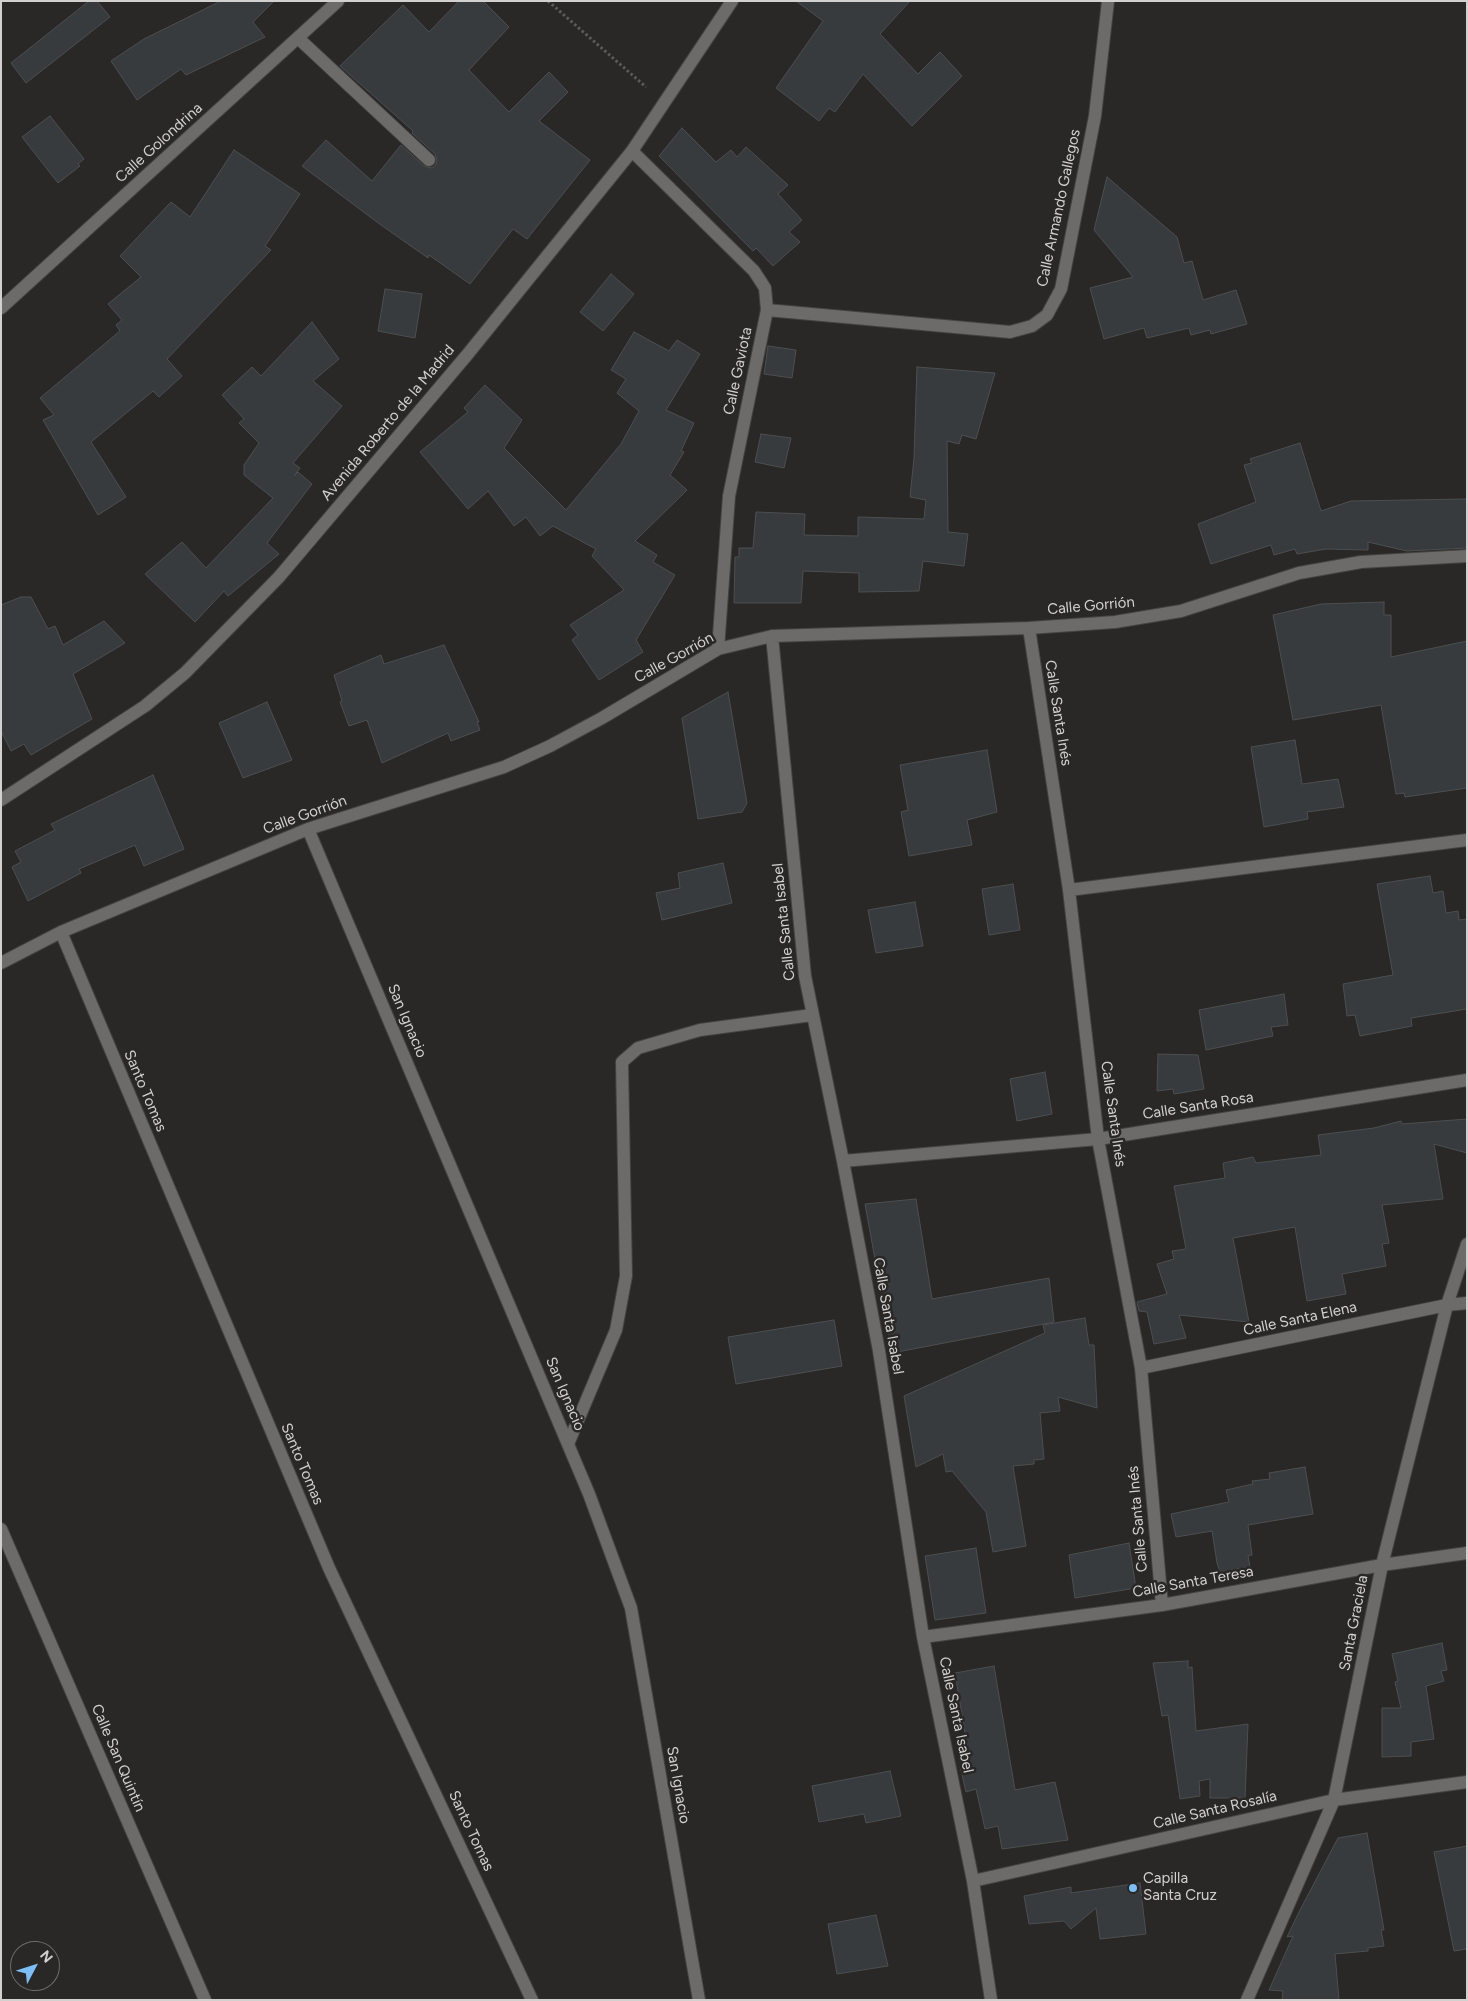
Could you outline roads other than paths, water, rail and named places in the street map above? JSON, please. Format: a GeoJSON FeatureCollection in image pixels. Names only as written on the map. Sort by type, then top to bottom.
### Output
{"type":"FeatureCollection","features":[{"type":"Feature","properties":{"kind":"street","name":"Calle Golondrina"},"geometry":{"type":"LineString","coordinates":[[1,308],[338,1]]}},
{"type":"Feature","properties":{"kind":"street","name":"Avenida Roberto de la Madrid"},"geometry":{"type":"LineString","coordinates":[[1,800],[145,706],[185,674],[279,577],[467,355],[632,151],[732,1]]}},
{"type":"Feature","properties":{"kind":"street","name":"Calle Armando Gallegos"},"geometry":{"type":"LineString","coordinates":[[767,310],[1010,332],[1032,326],[1047,315],[1061,289],[1095,116],[1108,1]]}},
{"type":"Feature","properties":{"kind":"street"},"geometry":{"type":"LineString","coordinates":[[298,38],[429,160]]}},
{"type":"Feature","properties":{"kind":"street","name":"Calle Gaviota"},"geometry":{"type":"LineString","coordinates":[[632,151],[754,271],[765,288],[767,310],[729,496],[718,649]]}},
{"type":"Feature","properties":{"kind":"street","name":"Calle Gorrión"},"geometry":{"type":"LineString","coordinates":[[1,963],[61,932],[308,829],[504,767],[550,746],[602,718],[718,649],[772,636],[1029,628],[1115,622],[1181,611],[1299,573],[1361,562],[1467,556]]}},
{"type":"Feature","properties":{"kind":"street","name":"Calle Santa Inés"},"geometry":{"type":"LineString","coordinates":[[1029,628],[1069,890],[1098,1139],[1141,1368],[1162,1606]]}},
{"type":"Feature","properties":{"kind":"street","name":"Calle Santa Isabel"},"geometry":{"type":"LineString","coordinates":[[772,636],[805,976],[843,1161],[879,1352],[923,1637],[973,1880],[991,2000]]}},
{"type":"Feature","properties":{"kind":"street","name":"San Ignacio"},"geometry":{"type":"LineString","coordinates":[[308,829],[589,1494],[630,1608],[699,2000]]}},
{"type":"Feature","properties":{"kind":"street"},"geometry":{"type":"LineString","coordinates":[[1069,890],[1467,840]]}},
{"type":"Feature","properties":{"kind":"street","name":"Santo Tomas"},"geometry":{"type":"LineString","coordinates":[[61,932],[328,1568],[532,2000]]}},
{"type":"Feature","properties":{"kind":"street"},"geometry":{"type":"LineString","coordinates":[[568,1444],[616,1330],[626,1276],[622,1062],[638,1048],[700,1030],[812,1015]]}},
{"type":"Feature","properties":{"kind":"street","name":"Calle Santa Rosa"},"geometry":{"type":"LineString","coordinates":[[843,1161],[1098,1139],[1467,1080]]}},
{"type":"Feature","properties":{"kind":"street","name":"Santa Graciela"},"geometry":{"type":"LineString","coordinates":[[1246,2000],[1334,1800],[1382,1565],[1447,1305],[1467,1244]]}},
{"type":"Feature","properties":{"kind":"street","name":"Calle Santa Elena"},"geometry":{"type":"LineString","coordinates":[[1141,1368],[1467,1302]]}},
{"type":"Feature","properties":{"kind":"street","name":"Calle San Quintín"},"geometry":{"type":"LineString","coordinates":[[1,1529],[205,2000]]}},
{"type":"Feature","properties":{"kind":"street","name":"Calle Santa Teresa"},"geometry":{"type":"LineString","coordinates":[[923,1637],[1162,1606],[1382,1565],[1467,1552]]}},
{"type":"Feature","properties":{"kind":"street","name":"Calle Santa Rosalía"},"geometry":{"type":"LineString","coordinates":[[973,1880],[1334,1800],[1467,1782]]}},
{"type":"Feature","properties":{"kind":"place","name":"Capilla Santa Cruz"},"geometry":{"type":"Point","coordinates":[1133,1888]}}]}
